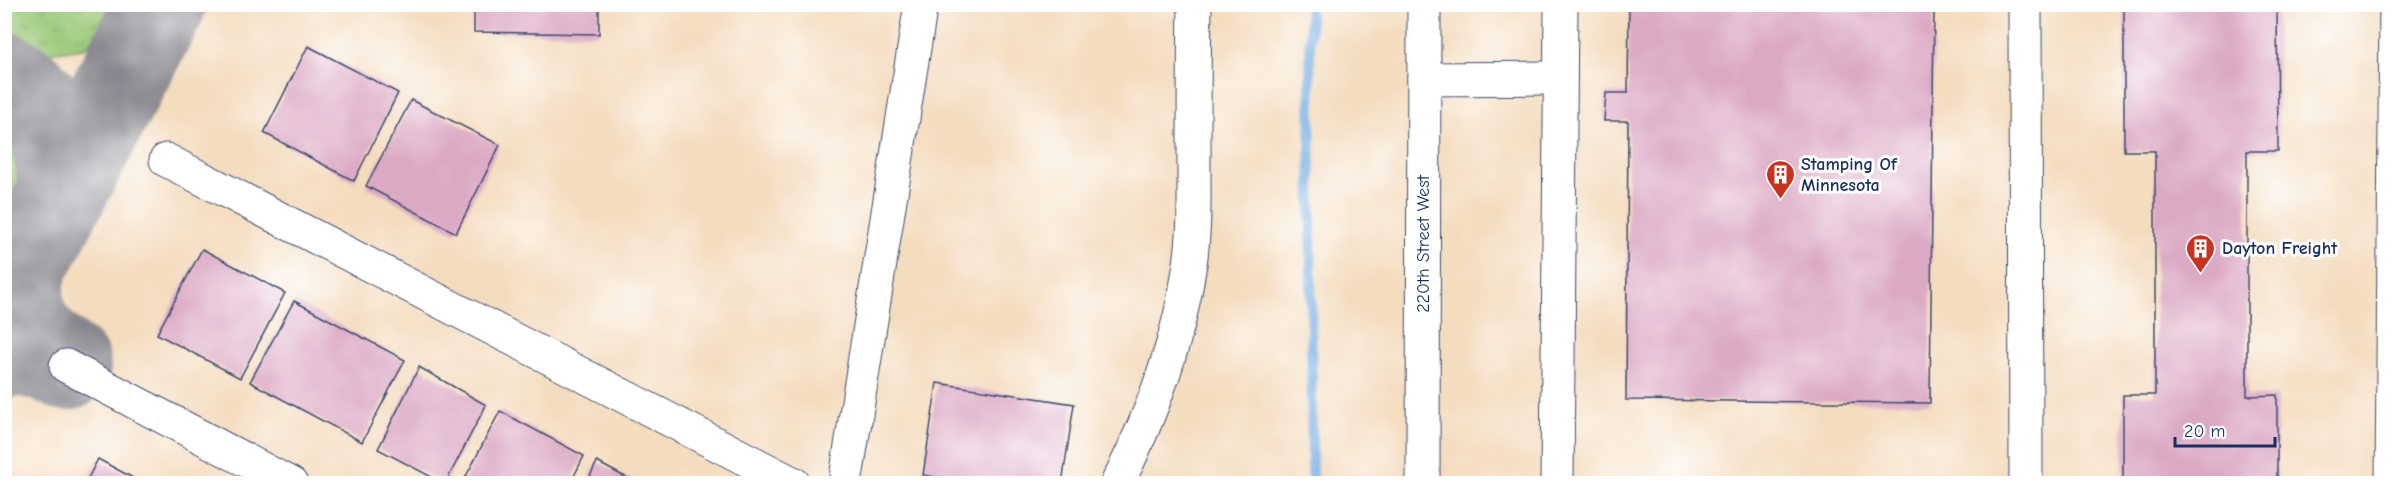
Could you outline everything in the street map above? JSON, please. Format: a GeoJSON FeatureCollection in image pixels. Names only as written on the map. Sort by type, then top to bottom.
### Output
{"type":"FeatureCollection","features":[{"type":"Feature","properties":{"kind":"street"},"geometry":{"type":"LineString","coordinates":[[845,483],[921,4]]}},
{"type":"Feature","properties":{"kind":"street"},"geometry":{"type":"LineString","coordinates":[[1117,483],[1128,463],[1163,377],[1181,316],[1191,262],[1194,218],[1195,4]]}},
{"type":"Feature","properties":{"kind":"street","name":"220th Street West"},"geometry":{"type":"LineString","coordinates":[[1423,483],[1424,4]]}},
{"type":"Feature","properties":{"kind":"street"},"geometry":{"type":"LineString","coordinates":[[1557,483],[1561,4]]}},
{"type":"Feature","properties":{"kind":"street"},"geometry":{"type":"LineString","coordinates":[[2025,4],[2026,483]]}},
{"type":"Feature","properties":{"kind":"street"},"geometry":{"type":"LineString","coordinates":[[2392,483],[2396,4]]}},
{"type":"Feature","properties":{"kind":"street"},"geometry":{"type":"LineString","coordinates":[[1424,79],[1560,78]]}},
{"type":"Feature","properties":{"kind":"street"},"geometry":{"type":"LineString","coordinates":[[166,160],[794,483]]}},
{"type":"Feature","properties":{"kind":"street"},"geometry":{"type":"LineString","coordinates":[[66,366],[291,483]]}},
{"type":"Feature","properties":{"kind":"green space"},"geometry":{"type":"Polygon","coordinates":[[[4,5],[124,5],[112,28],[83,48],[49,53],[5,32],[4,5]]]}},
{"type":"Feature","properties":{"kind":"green space"},"geometry":{"type":"Polygon","coordinates":[[[5,113],[23,140],[29,156],[31,172],[25,196],[5,238],[5,113]]]}},
{"type":"Feature","properties":{"kind":"building"},"geometry":{"type":"Polygon","coordinates":[[[474,4],[599,4],[599,34],[474,32],[474,4]]]}},
{"type":"Feature","properties":{"kind":"building","name":"Stamping Of Minnesota"},"geometry":{"type":"Polygon","coordinates":[[[1629,4],[1934,4],[1930,403],[1626,400],[1628,121],[1604,121],[1606,93],[1628,93],[1629,4]]]}},
{"type":"Feature","properties":{"kind":"building","name":"Dayton Freight"},"geometry":{"type":"Polygon","coordinates":[[[2124,4],[2277,4],[2278,151],[2247,151],[2247,396],[2277,395],[2277,484],[2123,484],[2123,395],[2155,395],[2155,151],[2124,151],[2124,4]]]}},
{"type":"Feature","properties":{"kind":"building"},"geometry":{"type":"Polygon","coordinates":[[[308,46],[398,93],[354,181],[264,133],[308,46]]]}},
{"type":"Feature","properties":{"kind":"building"},"geometry":{"type":"Polygon","coordinates":[[[411,100],[500,145],[456,233],[366,186],[411,100]]]}},
{"type":"Feature","properties":{"kind":"building"},"geometry":{"type":"Polygon","coordinates":[[[202,249],[285,293],[240,378],[157,334],[202,249]]]}},
{"type":"Feature","properties":{"kind":"building"},"geometry":{"type":"Polygon","coordinates":[[[294,301],[405,360],[362,442],[250,382],[294,301]]]}},
{"type":"Feature","properties":{"kind":"building"},"geometry":{"type":"Polygon","coordinates":[[[419,367],[486,405],[445,484],[378,449],[419,367]]]}},
{"type":"Feature","properties":{"kind":"building"},"geometry":{"type":"Polygon","coordinates":[[[937,383],[1074,404],[1062,484],[976,484],[923,475],[937,383]]]}},
{"type":"Feature","properties":{"kind":"building"},"geometry":{"type":"Polygon","coordinates":[[[500,411],[584,456],[570,484],[462,484],[500,411]]]}},
{"type":"Feature","properties":{"kind":"building"},"geometry":{"type":"Polygon","coordinates":[[[98,459],[144,484],[85,484],[98,459]]]}},
{"type":"Feature","properties":{"kind":"building"},"geometry":{"type":"Polygon","coordinates":[[[597,462],[638,484],[586,484],[597,462]]]}},
{"type":"Feature","properties":{"kind":"waterway"},"geometry":{"type":"LineString","coordinates":[[1310,4],[1312,484]]}},
{"type":"Feature","properties":{"kind":"taxiway"},"geometry":{"type":"LineString","coordinates":[[4,303],[161,4]]}},
{"type":"Feature","properties":{"kind":"taxiway"},"geometry":{"type":"LineString","coordinates":[[4,76],[20,86],[43,110],[50,124],[59,156],[63,191]]}},
{"type":"Feature","properties":{"kind":"taxiway"},"geometry":{"type":"LineString","coordinates":[[4,354],[28,353],[66,366],[41,345],[25,323],[19,297],[24,264]]}},
{"type":"Feature","properties":{"kind":"place","name":"Stamping Of Minnesota"},"geometry":{"type":"Point","coordinates":[1780,200]}},
{"type":"Feature","properties":{"kind":"place","name":"Dayton Freight"},"geometry":{"type":"Point","coordinates":[2201,274]}}]}
